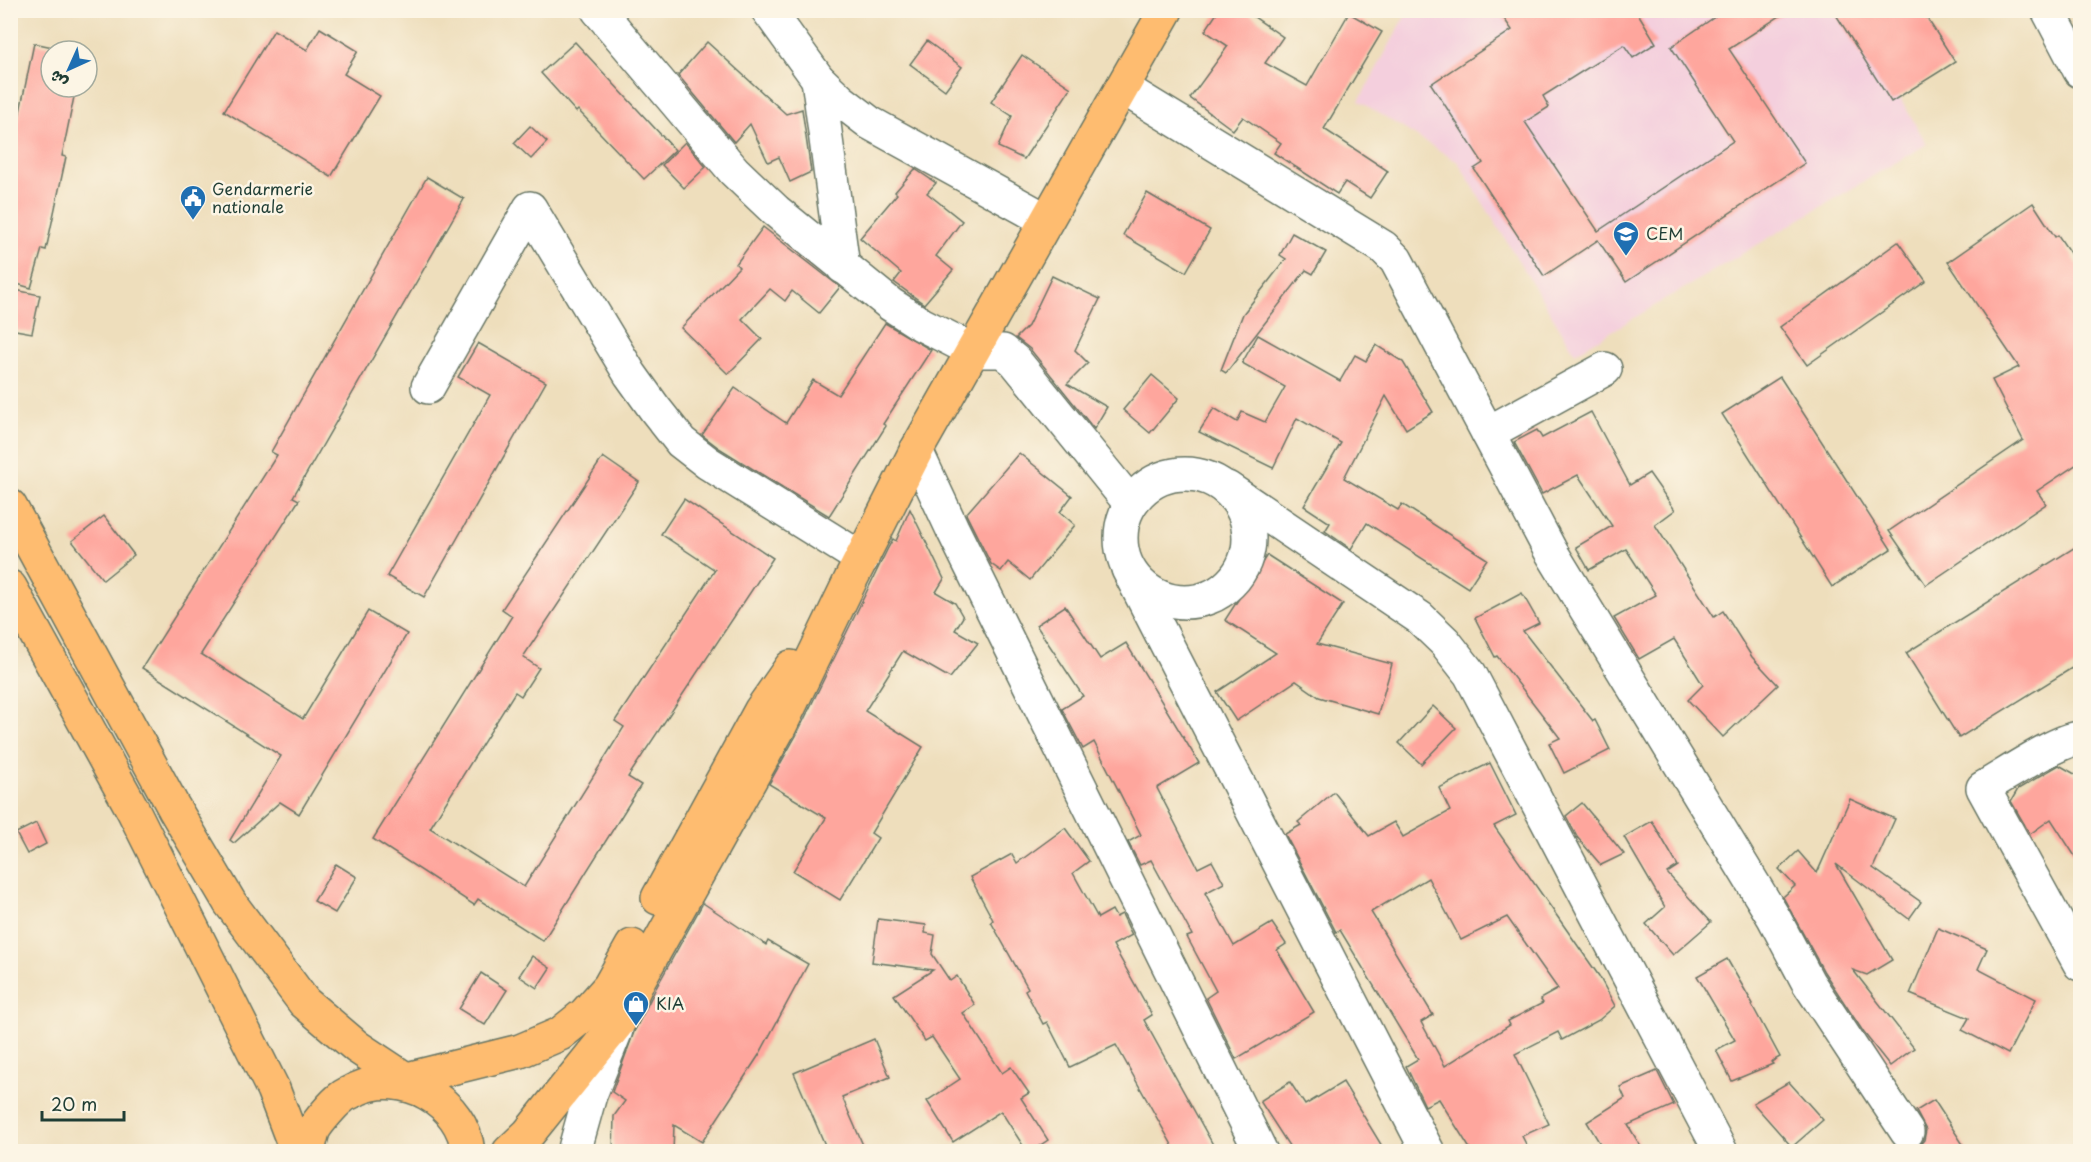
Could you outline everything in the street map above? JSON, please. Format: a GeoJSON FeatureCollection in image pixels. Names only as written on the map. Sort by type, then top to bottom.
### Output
{"type":"FeatureCollection","features":[{"type":"Feature","properties":{"kind":"main road"},"geometry":{"type":"LineString","coordinates":[[541,1152],[620,1020],[638,981],[780,726],[916,451],[1166,10]]}},
{"type":"Feature","properties":{"kind":"main road"},"geometry":{"type":"LineString","coordinates":[[10,506],[174,808],[230,903],[304,1002],[357,1047],[408,1084],[445,1105],[462,1129],[468,1152]]}},
{"type":"Feature","properties":{"kind":"main road"},"geometry":{"type":"LineString","coordinates":[[308,1152],[315,1128],[341,1097],[367,1085],[408,1084],[520,1051],[560,1034],[585,1014],[609,987],[761,710],[857,569]]}},
{"type":"Feature","properties":{"kind":"main road"},"geometry":{"type":"LineString","coordinates":[[10,587],[138,821],[273,1089],[297,1152]]}},
{"type":"Feature","properties":{"kind":"main road"},"geometry":{"type":"LineString","coordinates":[[509,1152],[528,1134],[620,1020]]}},
{"type":"Feature","properties":{"kind":"street"},"geometry":{"type":"LineString","coordinates":[[598,10],[734,171],[776,211],[843,267],[905,314],[974,351],[1003,351],[1015,361],[1130,503]]}},
{"type":"Feature","properties":{"kind":"street"},"geometry":{"type":"LineString","coordinates":[[768,10],[818,79],[840,100],[870,123],[1046,220]]}},
{"type":"Feature","properties":{"kind":"street"},"geometry":{"type":"LineString","coordinates":[[2048,10],[2080,71]]}},
{"type":"Feature","properties":{"kind":"street"},"geometry":{"type":"LineString","coordinates":[[818,79],[843,267]]}},
{"type":"Feature","properties":{"kind":"street"},"geometry":{"type":"LineString","coordinates":[[1123,88],[1383,247],[1396,260],[1550,550],[1774,918],[1808,982],[1907,1132]]}},
{"type":"Feature","properties":{"kind":"street"},"geometry":{"type":"LineString","coordinates":[[428,387],[530,208],[630,374],[681,442],[857,569]]}},
{"type":"Feature","properties":{"kind":"street"},"geometry":{"type":"LineString","coordinates":[[1488,433],[1605,369]]}},
{"type":"Feature","properties":{"kind":"street"},"geometry":{"type":"LineString","coordinates":[[916,451],[1261,1152]]}},
{"type":"Feature","properties":{"kind":"street"},"geometry":{"type":"LineString","coordinates":[[1428,1152],[1128,568],[1121,547],[1122,524],[1130,503],[1145,486],[1163,477],[1185,472],[1207,476],[1420,618],[1445,642],[1470,674],[1721,1152]]}},
{"type":"Feature","properties":{"kind":"street"},"geometry":{"type":"LineString","coordinates":[[1128,568],[1141,585],[1160,597],[1182,602],[1205,600],[1225,590],[1240,573],[1249,552],[1250,530],[1244,508],[1227,488]]}},
{"type":"Feature","properties":{"kind":"street"},"geometry":{"type":"LineString","coordinates":[[2080,738],[2057,745],[1983,788],[2080,964]]}},
{"type":"Feature","properties":{"kind":"street"},"geometry":{"type":"LineString","coordinates":[[574,1152],[590,1095],[620,1020]]}},
{"type":"Feature","properties":{"kind":"shaded area","name":"CEM"},"geometry":{"type":"Polygon","coordinates":[[[1408,11],[1848,11],[1927,144],[1575,353],[1458,162],[1359,101],[1408,11]]]}},
{"type":"Feature","properties":{"kind":"building"},"geometry":{"type":"Polygon","coordinates":[[[1219,10],[1244,10],[1283,37],[1265,63],[1307,86],[1349,13],[1382,32],[1324,129],[1388,171],[1370,198],[1345,182],[1337,194],[1274,153],[1281,143],[1243,117],[1233,130],[1190,98],[1228,46],[1205,31],[1219,10]]]}},
{"type":"Feature","properties":{"kind":"building"},"geometry":{"type":"Polygon","coordinates":[[[1498,10],[1636,10],[1656,43],[1633,58],[1624,45],[1543,96],[1549,107],[1525,122],[1598,231],[1733,141],[1671,47],[1725,10],[1789,10],[1729,49],[1805,163],[1626,282],[1598,240],[1544,276],[1474,169],[1483,163],[1431,84],[1512,30],[1498,10]]]}},
{"type":"Feature","properties":{"kind":"building"},"geometry":{"type":"Polygon","coordinates":[[[1833,10],[1922,10],[1955,62],[1891,102],[1833,10]]]}},
{"type":"Feature","properties":{"kind":"building"},"geometry":{"type":"Polygon","coordinates":[[[320,28],[358,51],[344,74],[380,96],[331,177],[224,111],[274,30],[307,50],[320,28]]]}},
{"type":"Feature","properties":{"kind":"building"},"geometry":{"type":"Polygon","coordinates":[[[927,41],[962,67],[945,90],[910,64],[927,41]]]}},
{"type":"Feature","properties":{"kind":"building"},"geometry":{"type":"Polygon","coordinates":[[[575,42],[675,150],[644,179],[578,110],[576,112],[541,73],[575,42]]]}},
{"type":"Feature","properties":{"kind":"building"},"geometry":{"type":"Polygon","coordinates":[[[707,42],[786,114],[802,109],[811,172],[790,182],[779,157],[768,162],[750,124],[734,142],[678,75],[707,42]]]}},
{"type":"Feature","properties":{"kind":"building"},"geometry":{"type":"Polygon","coordinates":[[[34,43],[39,44],[39,99],[74,99],[62,156],[66,157],[46,250],[42,249],[31,288],[10,282],[10,177],[18,142],[14,141],[34,43]]]}},
{"type":"Feature","properties":{"kind":"building"},"geometry":{"type":"Polygon","coordinates":[[[1022,55],[1071,88],[1024,159],[998,147],[1012,116],[991,102],[1022,55]]]}},
{"type":"Feature","properties":{"kind":"building"},"geometry":{"type":"Polygon","coordinates":[[[530,126],[547,142],[531,159],[514,143],[530,126]]]}},
{"type":"Feature","properties":{"kind":"building"},"geometry":{"type":"Polygon","coordinates":[[[685,142],[706,167],[684,188],[662,165],[685,142]]]}},
{"type":"Feature","properties":{"kind":"building"},"geometry":{"type":"Polygon","coordinates":[[[915,169],[936,183],[927,193],[962,221],[936,256],[953,270],[924,304],[894,282],[901,273],[860,238],[915,169]]]}},
{"type":"Feature","properties":{"kind":"building"},"geometry":{"type":"Polygon","coordinates":[[[427,177],[464,199],[293,497],[299,500],[201,654],[303,719],[368,611],[407,634],[299,814],[280,802],[234,843],[230,840],[281,756],[142,668],[277,455],[271,452],[427,177]]]}},
{"type":"Feature","properties":{"kind":"building"},"geometry":{"type":"Polygon","coordinates":[[[1147,193],[1210,230],[1186,272],[1123,235],[1147,193]]]}},
{"type":"Feature","properties":{"kind":"building"},"geometry":{"type":"Polygon","coordinates":[[[2033,203],[2055,237],[2058,235],[2080,268],[2080,462],[2037,491],[2046,504],[1926,585],[1889,531],[2023,440],[1992,380],[2019,367],[1948,262],[2033,203]]]}},
{"type":"Feature","properties":{"kind":"building"},"geometry":{"type":"Polygon","coordinates":[[[763,227],[840,287],[819,313],[792,291],[785,301],[770,289],[742,319],[762,339],[728,374],[681,328],[739,267],[736,264],[763,227]]]}},
{"type":"Feature","properties":{"kind":"building"},"geometry":{"type":"Polygon","coordinates":[[[1292,233],[1326,252],[1313,274],[1306,270],[1226,373],[1221,370],[1243,314],[1286,259],[1280,255],[1292,233]]]}},
{"type":"Feature","properties":{"kind":"building"},"geometry":{"type":"Polygon","coordinates":[[[1898,242],[1926,281],[1807,365],[1780,327],[1898,242]]]}},
{"type":"Feature","properties":{"kind":"building"},"geometry":{"type":"Polygon","coordinates":[[[1052,276],[1100,299],[1075,350],[1088,363],[1067,384],[1107,407],[1094,429],[1030,349],[1016,338],[1028,326],[1052,276]]]}},
{"type":"Feature","properties":{"kind":"building"},"geometry":{"type":"Polygon","coordinates":[[[15,290],[40,295],[32,333],[10,329],[10,311],[15,290]]]}},
{"type":"Feature","properties":{"kind":"building"},"geometry":{"type":"Polygon","coordinates":[[[885,323],[931,350],[883,424],[886,426],[829,516],[719,448],[702,435],[735,388],[786,423],[813,380],[838,395],[885,323]]]}},
{"type":"Feature","properties":{"kind":"building"},"geometry":{"type":"Polygon","coordinates":[[[1258,335],[1340,381],[1355,355],[1366,361],[1376,345],[1403,362],[1433,412],[1406,429],[1386,396],[1344,478],[1398,510],[1402,504],[1487,559],[1468,588],[1367,523],[1351,549],[1325,531],[1330,523],[1304,506],[1341,443],[1297,418],[1273,468],[1199,432],[1214,408],[1237,422],[1242,412],[1265,422],[1285,387],[1242,363],[1258,335]]]}},
{"type":"Feature","properties":{"kind":"building"},"geometry":{"type":"Polygon","coordinates":[[[478,343],[546,382],[424,597],[387,576],[490,395],[458,377],[478,343]]]}},
{"type":"Feature","properties":{"kind":"building"},"geometry":{"type":"Polygon","coordinates":[[[1152,375],[1179,398],[1150,433],[1123,410],[1152,375]]]}},
{"type":"Feature","properties":{"kind":"building"},"geometry":{"type":"Polygon","coordinates":[[[1780,377],[1891,549],[1832,587],[1722,414],[1780,377]]]}},
{"type":"Feature","properties":{"kind":"building"},"geometry":{"type":"Polygon","coordinates":[[[1591,412],[1630,485],[1649,473],[1675,510],[1655,525],[1714,617],[1723,611],[1752,657],[1778,685],[1723,737],[1688,700],[1703,685],[1674,639],[1639,659],[1614,618],[1656,595],[1626,549],[1589,570],[1576,547],[1612,526],[1578,475],[1542,494],[1514,442],[1537,430],[1542,438],[1591,412]]]}},
{"type":"Feature","properties":{"kind":"building"},"geometry":{"type":"Polygon","coordinates":[[[1019,453],[1072,496],[1060,512],[1075,525],[1030,580],[1008,562],[1001,571],[991,564],[966,514],[1019,453]]]}},
{"type":"Feature","properties":{"kind":"building"},"geometry":{"type":"Polygon","coordinates":[[[603,457],[639,482],[523,657],[539,668],[521,696],[515,692],[430,828],[524,887],[624,727],[615,721],[715,570],[661,534],[684,499],[773,558],[628,777],[641,785],[543,941],[478,899],[474,905],[373,839],[512,616],[502,609],[603,457]]]}},
{"type":"Feature","properties":{"kind":"building"},"geometry":{"type":"Polygon","coordinates":[[[910,509],[944,579],[936,592],[955,603],[963,617],[955,630],[978,643],[950,678],[903,651],[865,711],[923,747],[871,833],[878,838],[840,900],[793,871],[826,818],[769,784],[797,734],[887,550],[893,539],[896,541],[910,509]]]}},
{"type":"Feature","properties":{"kind":"building"},"geometry":{"type":"Polygon","coordinates":[[[104,516],[134,555],[103,580],[72,541],[104,516]]]}},
{"type":"Feature","properties":{"kind":"building"},"geometry":{"type":"Polygon","coordinates":[[[2080,544],[2080,663],[1959,738],[1906,653],[2080,544]]]}},
{"type":"Feature","properties":{"kind":"building"},"geometry":{"type":"Polygon","coordinates":[[[1267,555],[1343,604],[1317,644],[1392,664],[1378,714],[1319,697],[1296,681],[1236,721],[1217,692],[1276,653],[1225,620],[1267,555]]]}},
{"type":"Feature","properties":{"kind":"building"},"geometry":{"type":"Polygon","coordinates":[[[1522,593],[1539,623],[1523,631],[1593,721],[1595,720],[1610,750],[1564,773],[1549,743],[1560,738],[1497,656],[1495,657],[1475,618],[1522,593]]]}},
{"type":"Feature","properties":{"kind":"building"},"geometry":{"type":"Polygon","coordinates":[[[1065,606],[1100,659],[1126,643],[1199,763],[1157,788],[1198,868],[1212,861],[1224,883],[1205,893],[1234,946],[1272,923],[1286,944],[1277,950],[1314,1012],[1236,1059],[1206,998],[1216,991],[1187,937],[1192,935],[1151,860],[1140,865],[1128,842],[1141,835],[1094,742],[1083,749],[1062,709],[1083,696],[1036,625],[1065,606]]]}},
{"type":"Feature","properties":{"kind":"building"},"geometry":{"type":"Polygon","coordinates":[[[1433,706],[1456,728],[1421,764],[1399,743],[1433,706]]]}},
{"type":"Feature","properties":{"kind":"building"},"geometry":{"type":"Polygon","coordinates":[[[1490,763],[1516,815],[1494,826],[1599,976],[1615,1006],[1599,1020],[1562,1040],[1558,1032],[1515,1054],[1549,1124],[1522,1136],[1530,1152],[1472,1152],[1439,1099],[1425,1106],[1406,1066],[1418,1059],[1340,930],[1336,932],[1285,834],[1301,825],[1298,822],[1334,792],[1369,836],[1394,822],[1403,837],[1450,811],[1439,788],[1490,763]],[[1428,878],[1371,912],[1433,1015],[1421,1022],[1445,1066],[1510,1025],[1508,1021],[1543,1003],[1540,999],[1558,989],[1507,917],[1461,940],[1428,878]]]}},
{"type":"Feature","properties":{"kind":"building"},"geometry":{"type":"Polygon","coordinates":[[[2059,765],[2080,777],[2080,864],[2051,819],[2030,834],[2011,801],[2018,789],[2059,765]]]}},
{"type":"Feature","properties":{"kind":"building"},"geometry":{"type":"Polygon","coordinates":[[[1850,799],[1895,819],[1873,868],[1921,902],[1909,919],[1836,864],[1892,960],[1867,975],[1853,970],[1914,1048],[1890,1066],[1864,1033],[1824,972],[1783,897],[1795,886],[1779,869],[1798,851],[1817,873],[1850,799]]]}},
{"type":"Feature","properties":{"kind":"building"},"geometry":{"type":"Polygon","coordinates":[[[1582,803],[1624,854],[1601,865],[1577,837],[1566,816],[1582,803]]]}},
{"type":"Feature","properties":{"kind":"building"},"geometry":{"type":"Polygon","coordinates":[[[1652,821],[1678,866],[1667,873],[1711,922],[1673,955],[1646,924],[1665,907],[1624,837],[1652,821]]]}},
{"type":"Feature","properties":{"kind":"building"},"geometry":{"type":"Polygon","coordinates":[[[36,823],[46,844],[27,854],[16,833],[36,823]]]}},
{"type":"Feature","properties":{"kind":"building"},"geometry":{"type":"Polygon","coordinates":[[[1065,828],[1089,861],[1073,873],[1098,918],[1112,910],[1116,917],[1122,914],[1132,935],[1113,945],[1152,1015],[1144,1020],[1217,1152],[1176,1152],[1116,1045],[1070,1067],[1047,1022],[1043,1024],[1025,990],[1028,988],[991,922],[993,920],[970,877],[1012,854],[1017,863],[1065,828]]]}},
{"type":"Feature","properties":{"kind":"building"},"geometry":{"type":"Polygon","coordinates":[[[336,864],[357,877],[335,913],[314,901],[336,864]]]}},
{"type":"Feature","properties":{"kind":"building"},"geometry":{"type":"Polygon","coordinates":[[[703,903],[766,945],[768,941],[808,964],[759,1055],[702,1142],[674,1125],[673,1152],[613,1152],[614,1116],[625,1101],[612,1092],[634,1032],[703,903]]]}},
{"type":"Feature","properties":{"kind":"building"},"geometry":{"type":"Polygon","coordinates":[[[878,919],[926,925],[925,933],[935,935],[932,954],[950,981],[957,976],[975,1005],[963,1013],[1002,1073],[1011,1067],[1029,1093],[1021,1098],[1048,1140],[1027,1152],[1001,1111],[953,1142],[927,1101],[960,1079],[932,1037],[925,1041],[894,995],[933,970],[872,962],[878,919]]]}},
{"type":"Feature","properties":{"kind":"building"},"geometry":{"type":"Polygon","coordinates":[[[1938,928],[1987,949],[1978,969],[2036,999],[2008,1054],[1962,1030],[1969,1018],[1910,994],[1938,928]]]}},
{"type":"Feature","properties":{"kind":"building"},"geometry":{"type":"Polygon","coordinates":[[[532,956],[550,968],[537,988],[519,976],[532,956]]]}},
{"type":"Feature","properties":{"kind":"building"},"geometry":{"type":"Polygon","coordinates":[[[1727,959],[1780,1057],[1771,1062],[1773,1064],[1732,1081],[1716,1050],[1735,1040],[1697,976],[1727,959]]]}},
{"type":"Feature","properties":{"kind":"building"},"geometry":{"type":"Polygon","coordinates":[[[481,973],[507,990],[485,1025],[459,1009],[481,973]]]}},
{"type":"Feature","properties":{"kind":"building"},"geometry":{"type":"Polygon","coordinates":[[[874,1039],[890,1077],[842,1097],[866,1152],[828,1152],[794,1073],[874,1039]]]}},
{"type":"Feature","properties":{"kind":"building"},"geometry":{"type":"Polygon","coordinates":[[[1657,1071],[1674,1105],[1628,1125],[1644,1152],[1605,1152],[1587,1122],[1625,1098],[1620,1087],[1657,1071]]]}},
{"type":"Feature","properties":{"kind":"building"},"geometry":{"type":"Polygon","coordinates":[[[1290,1082],[1305,1105],[1343,1082],[1385,1151],[1293,1152],[1260,1101],[1290,1082]]]}},
{"type":"Feature","properties":{"kind":"building"},"geometry":{"type":"Polygon","coordinates":[[[1789,1082],[1823,1120],[1792,1147],[1753,1103],[1789,1082]]]}},
{"type":"Feature","properties":{"kind":"building"},"geometry":{"type":"Polygon","coordinates":[[[1934,1100],[1968,1152],[1921,1152],[1918,1147],[1924,1140],[1926,1130],[1916,1111],[1934,1100]]]}},
{"type":"Feature","properties":{"kind":"place","name":"Gendarmerie nationale"},"geometry":{"type":"Point","coordinates":[193,221]}},
{"type":"Feature","properties":{"kind":"place","name":"CEM"},"geometry":{"type":"Point","coordinates":[1626,257]}},
{"type":"Feature","properties":{"kind":"place","name":"KIA"},"geometry":{"type":"Point","coordinates":[636,1027]}}]}
